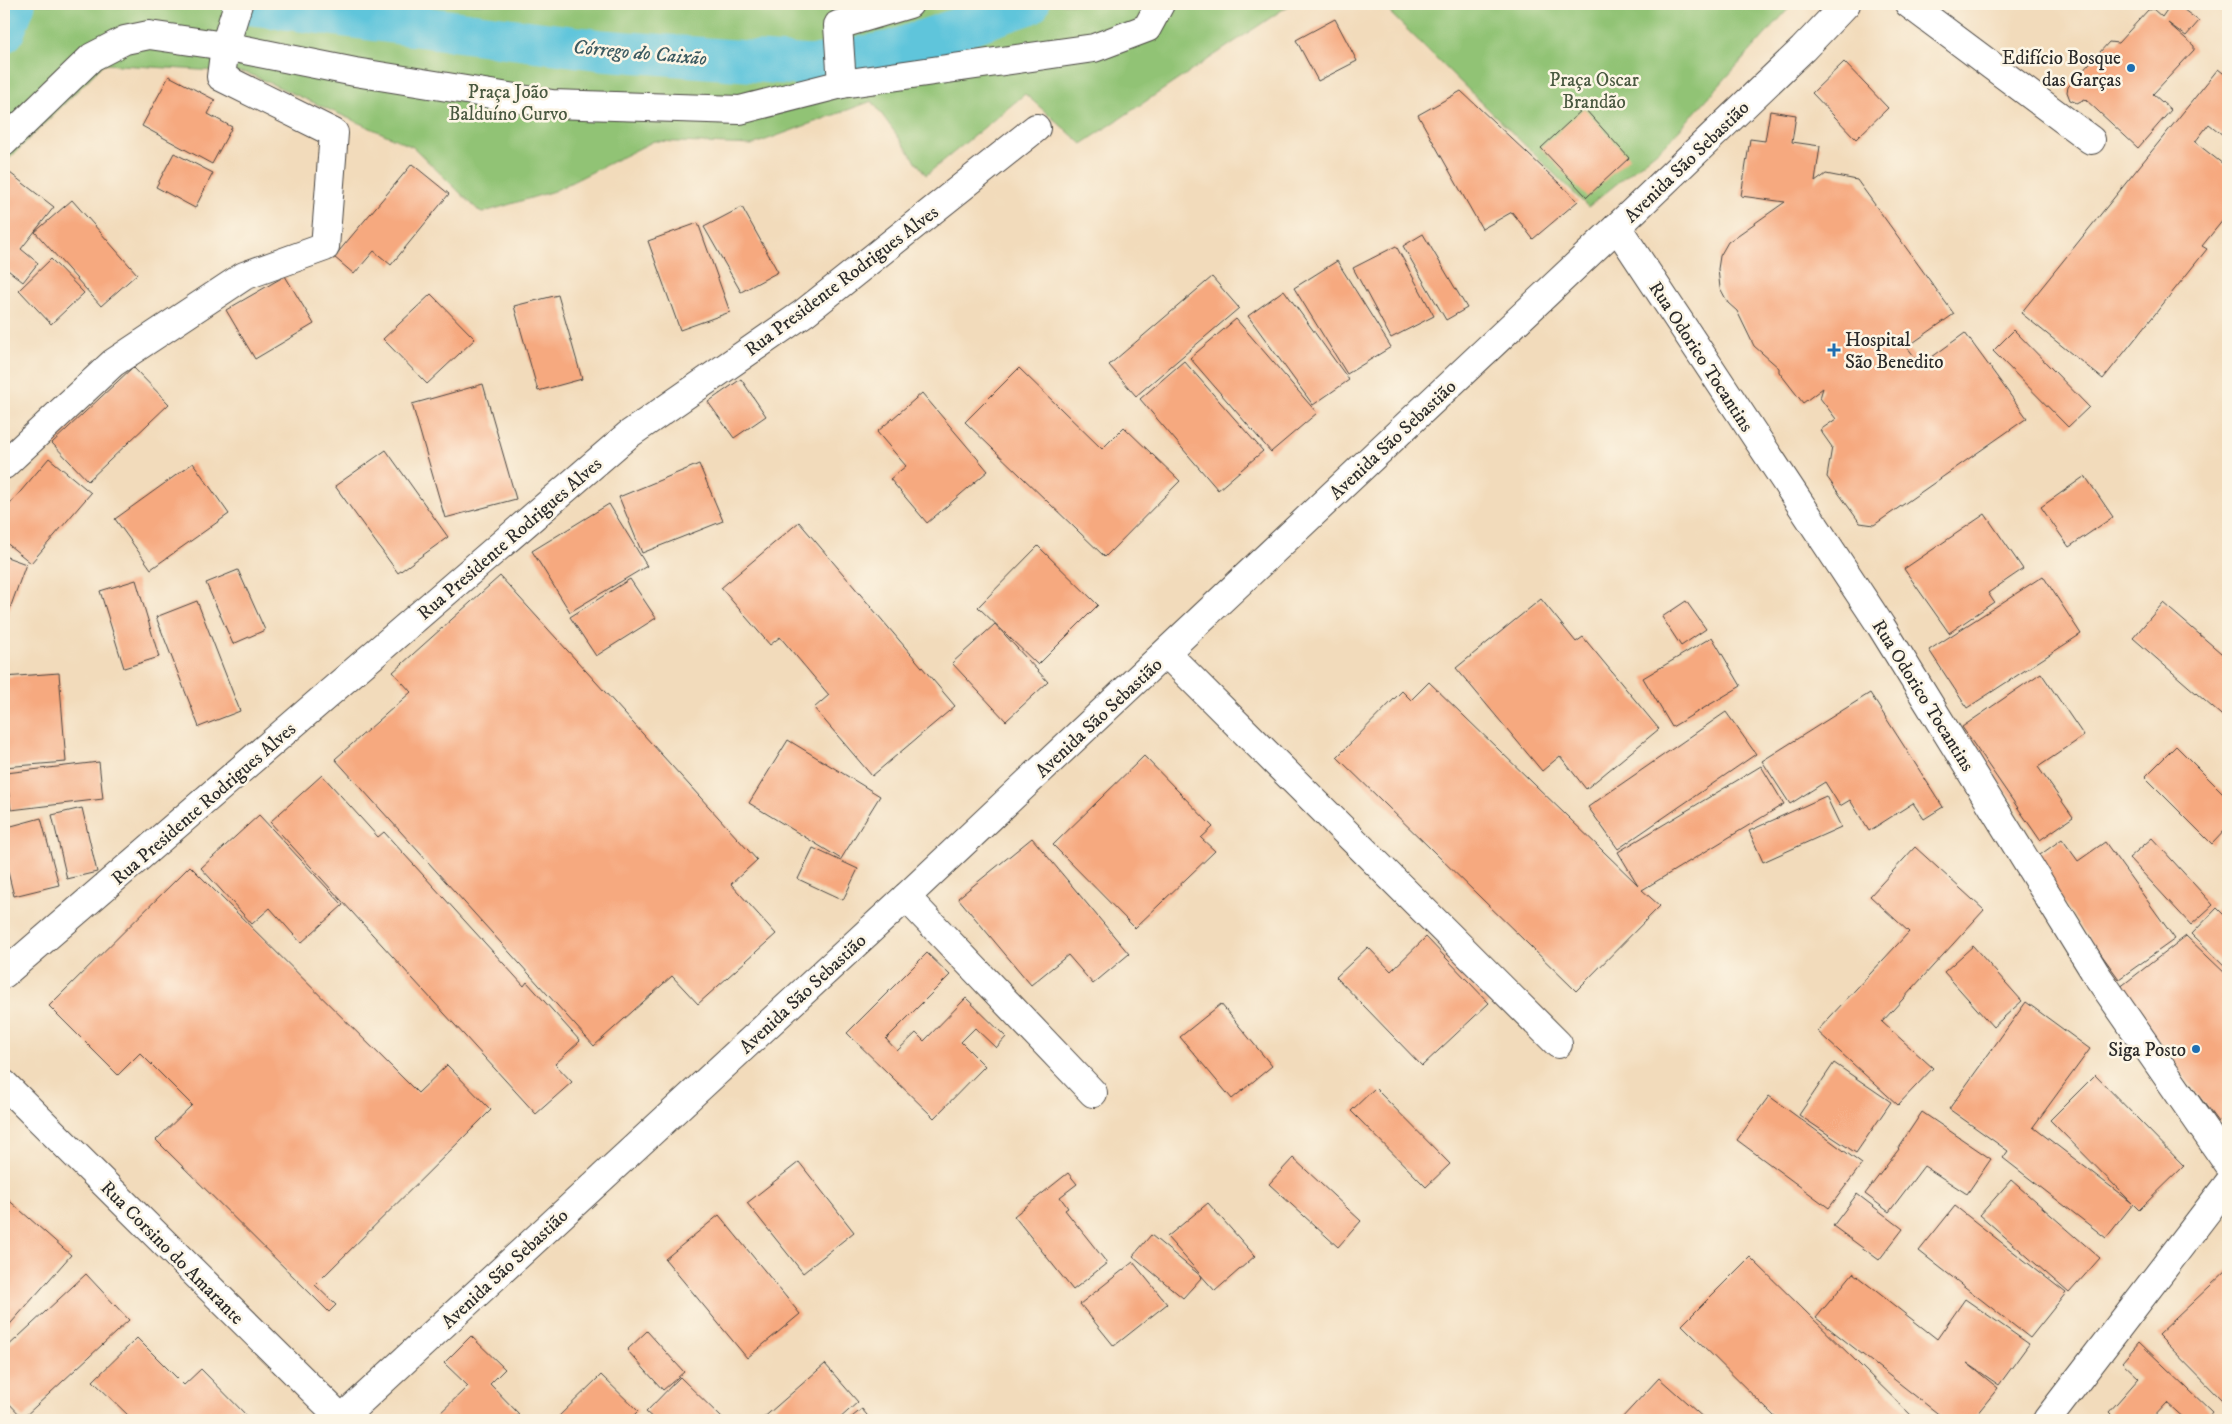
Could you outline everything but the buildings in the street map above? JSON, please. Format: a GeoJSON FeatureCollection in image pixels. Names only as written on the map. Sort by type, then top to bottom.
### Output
{"type":"FeatureCollection","features":[{"type":"Feature","properties":{"kind":"street"},"geometry":{"type":"LineString","coordinates":[[842,84],[838,25],[909,4]]}},
{"type":"Feature","properties":{"kind":"street"},"geometry":{"type":"LineString","coordinates":[[4,142],[92,56],[124,40],[149,35],[225,46],[355,72],[552,104],[740,110],[842,84],[1094,48],[1147,28],[1160,4]]}},
{"type":"Feature","properties":{"kind":"street","name":"Avenida São Sebastião"},"geometry":{"type":"LineString","coordinates":[[341,1420],[906,897],[1166,653],[1617,227],[1803,49],[1846,4]]}},
{"type":"Feature","properties":{"kind":"street"},"geometry":{"type":"LineString","coordinates":[[1909,4],[2091,140]]}},
{"type":"Feature","properties":{"kind":"street"},"geometry":{"type":"LineString","coordinates":[[4,465],[113,363],[244,276],[325,247],[334,133],[221,77],[225,46],[235,12]]}},
{"type":"Feature","properties":{"kind":"street","name":"Rua Presidente Rodrigues Alves"},"geometry":{"type":"LineString","coordinates":[[4,974],[628,435],[804,313],[1036,128]]}},
{"type":"Feature","properties":{"kind":"street","name":"Rua Odorico Tocantins"},"geometry":{"type":"LineString","coordinates":[[1617,227],[1881,626],[2096,974],[2228,1164]]}},
{"type":"Feature","properties":{"kind":"street"},"geometry":{"type":"LineString","coordinates":[[1166,653],[1558,1044]]}},
{"type":"Feature","properties":{"kind":"street"},"geometry":{"type":"LineString","coordinates":[[906,897],[1093,1093]]}},
{"type":"Feature","properties":{"kind":"street","name":"Rua Corsino do Amarante"},"geometry":{"type":"LineString","coordinates":[[4,1084],[341,1420]]}},
{"type":"Feature","properties":{"kind":"street"},"geometry":{"type":"LineString","coordinates":[[2047,1420],[2228,1184]]}},
{"type":"Feature","properties":{"kind":"green space","name":"Praça João Balduíno Curvo"},"geometry":{"type":"Polygon","coordinates":[[[4,4],[1291,4],[1082,144],[1025,94],[926,175],[872,101],[752,145],[654,141],[554,191],[481,213],[413,147],[247,73],[104,64],[4,164],[4,4]]]}},
{"type":"Feature","properties":{"kind":"green space","name":"Praça Oscar Brandão"},"geometry":{"type":"Polygon","coordinates":[[[1381,4],[1793,4],[1668,142],[1588,207],[1381,4]]]}},
{"type":"Feature","properties":{"kind":"waterway","name":"Córrego do Caixão"},"geometry":{"type":"LineString","coordinates":[[4,32],[15,4]]}},
{"type":"Feature","properties":{"kind":"waterway","name":"Córrego do Caixão"},"geometry":{"type":"LineString","coordinates":[[245,4],[602,50],[812,66],[892,51],[1029,4]]}},
{"type":"Feature","properties":{"kind":"place","name":"Edifício Bosque das Garças"},"geometry":{"type":"Point","coordinates":[2131,68]}},
{"type":"Feature","properties":{"kind":"place","name":"Hospital São Benedito"},"geometry":{"type":"Point","coordinates":[1834,350]}},
{"type":"Feature","properties":{"kind":"place","name":"Siga Posto"},"geometry":{"type":"Point","coordinates":[2196,1049]}}]}
